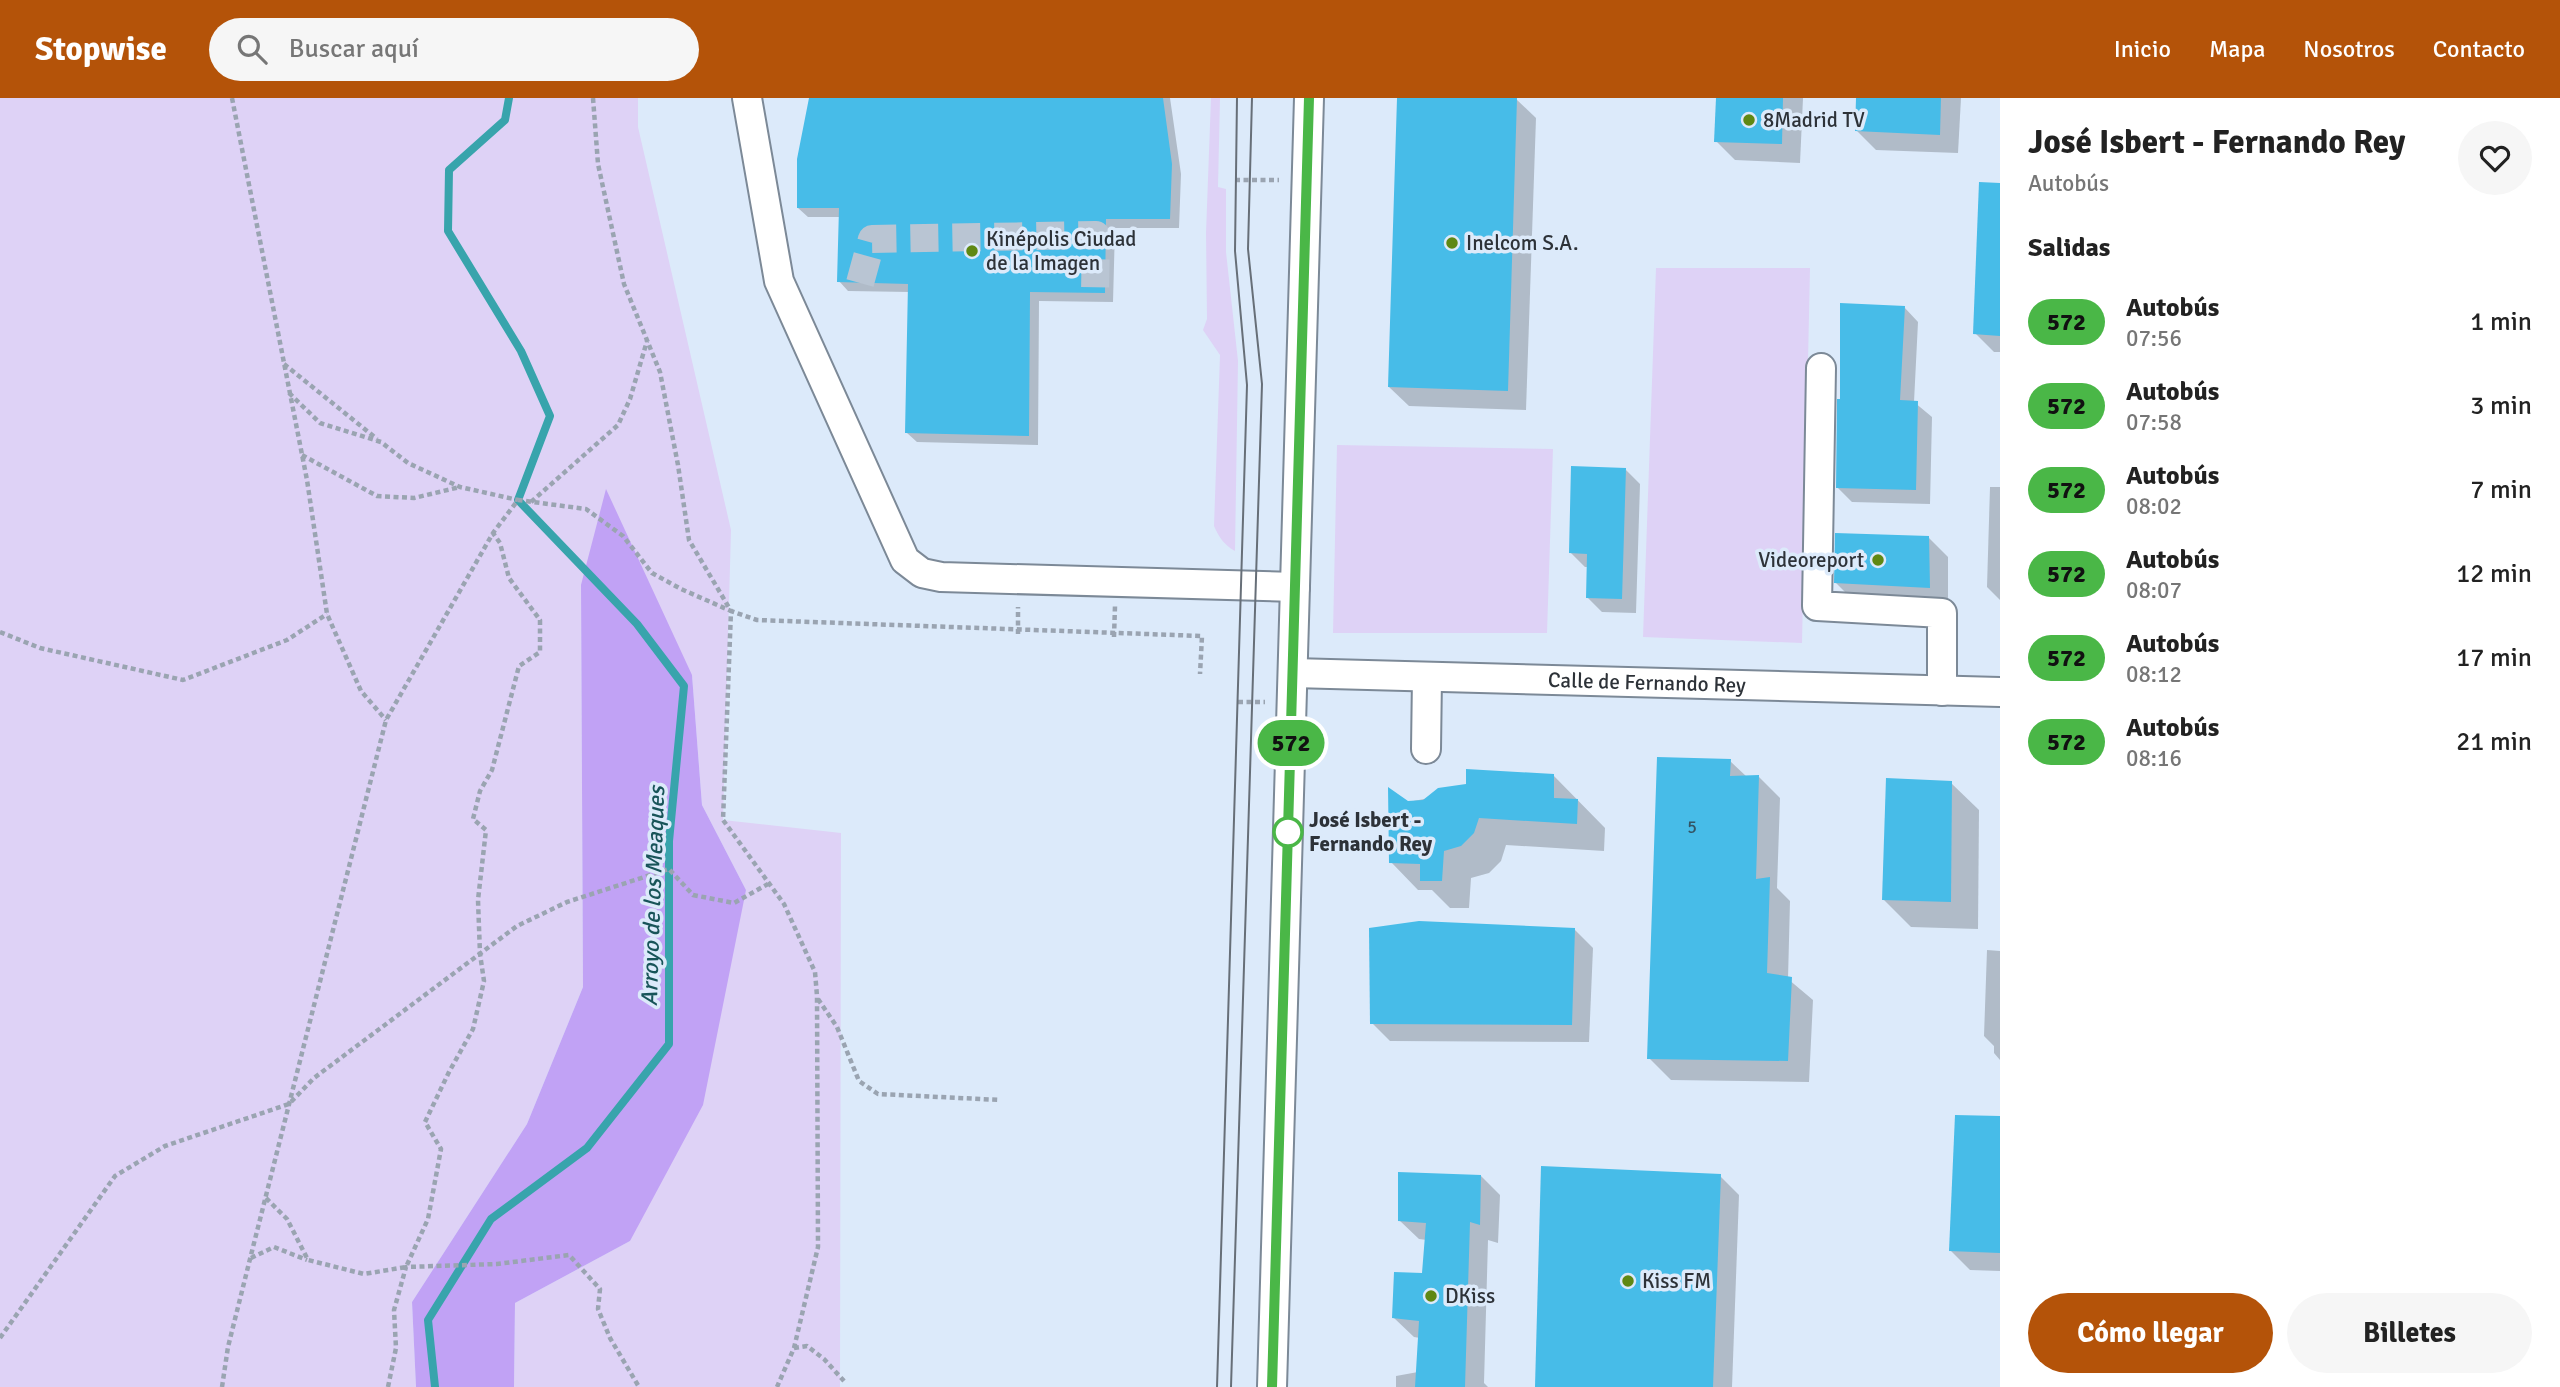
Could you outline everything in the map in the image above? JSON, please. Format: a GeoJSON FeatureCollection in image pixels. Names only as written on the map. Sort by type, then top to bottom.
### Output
{"type":"FeatureCollection","features":[{"type":"Feature","properties":{"kind":"street"},"geometry":{"type":"LineString","coordinates":[[747,98],[779,281],[905,560],[922,573],[942,577],[1295,587]]}},
{"type":"Feature","properties":{"kind":"street"},"geometry":{"type":"LineString","coordinates":[[1272,1387],[1309,98]]}},
{"type":"Feature","properties":{"kind":"street"},"geometry":{"type":"LineString","coordinates":[[1821,368],[1816,606],[1942,613],[1942,691]]}},
{"type":"Feature","properties":{"kind":"street","name":"Calle de Fernando Rey"},"geometry":{"type":"LineString","coordinates":[[1293,673],[2000,692]]}},
{"type":"Feature","properties":{"kind":"street"},"geometry":{"type":"LineString","coordinates":[[1426,749],[1427,677]]}},
{"type":"Feature","properties":{"kind":"path"},"geometry":{"type":"LineString","coordinates":[[232,98],[302,455],[327,614],[361,691],[386,720]]}},
{"type":"Feature","properties":{"kind":"path"},"geometry":{"type":"LineString","coordinates":[[593,98],[598,164],[624,284],[660,372],[689,540],[731,611],[723,820],[784,904],[815,972],[818,1247],[794,1348],[777,1387]]}},
{"type":"Feature","properties":{"kind":"path"},"geometry":{"type":"LineString","coordinates":[[1235,180],[1307,181]]}},
{"type":"Feature","properties":{"kind":"path"},"geometry":{"type":"LineString","coordinates":[[531,502],[618,425],[630,400],[647,340]]}},
{"type":"Feature","properties":{"kind":"path"},"geometry":{"type":"LineString","coordinates":[[284,363],[408,463],[460,487],[518,500],[586,509],[623,536],[652,573],[681,589],[757,620],[1202,635],[1200,674]]}},
{"type":"Feature","properties":{"kind":"path"},"geometry":{"type":"LineString","coordinates":[[289,393],[320,423],[381,442]]}},
{"type":"Feature","properties":{"kind":"path"},"geometry":{"type":"LineString","coordinates":[[302,455],[377,496],[414,498],[460,487]]}},
{"type":"Feature","properties":{"kind":"path"},"geometry":{"type":"LineString","coordinates":[[222,1387],[228,1347],[386,720],[493,533],[518,500]]}},
{"type":"Feature","properties":{"kind":"path"},"geometry":{"type":"LineString","coordinates":[[388,1387],[396,1348],[394,1310],[406,1267],[428,1219],[441,1149],[425,1122],[473,1029],[484,981],[478,900],[486,830],[473,819],[480,791],[492,770],[519,666],[540,652],[540,620],[509,578],[500,542],[493,533]]}},
{"type":"Feature","properties":{"kind":"path"},"geometry":{"type":"LineString","coordinates":[[0,632],[40,648],[183,680],[287,640],[327,614]]}},
{"type":"Feature","properties":{"kind":"path"},"geometry":{"type":"LineString","coordinates":[[0,1338],[115,1176],[165,1146],[289,1104],[314,1078],[517,926],[567,902],[669,869],[692,895],[734,903],[768,884]]}},
{"type":"Feature","properties":{"kind":"path"},"geometry":{"type":"LineString","coordinates":[[817,996],[836,1027],[859,1081],[878,1094],[1000,1100]]}},
{"type":"Feature","properties":{"kind":"path"},"geometry":{"type":"LineString","coordinates":[[265,1197],[286,1219],[308,1260]]}},
{"type":"Feature","properties":{"kind":"path"},"geometry":{"type":"LineString","coordinates":[[250,1258],[274,1247],[308,1260],[364,1275],[423,1265],[497,1264],[569,1255],[600,1289],[598,1309],[610,1338],[639,1387]]}},
{"type":"Feature","properties":{"kind":"path"},"geometry":{"type":"LineString","coordinates":[[794,1348],[807,1346],[824,1359],[844,1381]]}},
{"type":"Feature","properties":{"kind":"shaded area"},"geometry":{"type":"Polygon","coordinates":[[[0,98],[638,98],[638,127],[731,530],[723,820],[841,833],[840,1387],[514,1387],[515,1303],[630,1241],[746,890],[702,805],[692,675],[581,585],[583,987],[527,1124],[412,1302],[416,1387],[0,1387],[0,98]]]}},
{"type":"Feature","properties":{"kind":"shaded area"},"geometry":{"type":"Polygon","coordinates":[[[1211,98],[1220,98],[1218,187],[1226,189],[1226,252],[1238,361],[1235,551],[1222,540],[1214,526],[1220,355],[1203,330],[1207,319],[1206,233],[1211,98]]]}},
{"type":"Feature","properties":{"kind":"shaded area"},"geometry":{"type":"Polygon","coordinates":[[[1656,268],[1810,268],[1802,643],[1643,637],[1656,268]]]}},
{"type":"Feature","properties":{"kind":"shaded area"},"geometry":{"type":"Polygon","coordinates":[[[1337,445],[1553,449],[1547,633],[1333,633],[1337,445]]]}},
{"type":"Feature","properties":{"kind":"shaded area"},"geometry":{"type":"Polygon","coordinates":[[[606,489],[692,675],[702,805],[746,890],[703,1105],[630,1241],[515,1303],[514,1387],[416,1387],[412,1302],[527,1124],[583,987],[581,585],[606,489]]]}},
{"type":"Feature","properties":{"kind":"building","name":"Kinépolis Ciudad de la Imagen"},"geometry":{"type":"Polygon","coordinates":[[[809,98],[1163,98],[1172,164],[1170,219],[1106,219],[1105,293],[1030,292],[1029,436],[905,433],[908,284],[837,282],[839,208],[797,208],[797,159],[809,98]]]}},
{"type":"Feature","properties":{"kind":"building","name":"Inelcom S.A."},"geometry":{"type":"Polygon","coordinates":[[[1397,98],[1517,98],[1508,391],[1388,387],[1397,98]]]}},
{"type":"Feature","properties":{"kind":"building","name":"8Madrid TV"},"geometry":{"type":"Polygon","coordinates":[[[1716,98],[1783,98],[1782,144],[1714,142],[1716,98]]]}},
{"type":"Feature","properties":{"kind":"building"},"geometry":{"type":"Polygon","coordinates":[[[1856,98],[1941,98],[1940,135],[1855,131],[1856,98]]]}},
{"type":"Feature","properties":{"kind":"building"},"geometry":{"type":"Polygon","coordinates":[[[1979,182],[2000,183],[2000,336],[1973,334],[1979,182]]]}},
{"type":"Feature","properties":{"kind":"building"},"geometry":{"type":"Polygon","coordinates":[[[1840,303],[1905,306],[1900,400],[1918,401],[1916,490],[1836,488],[1840,303]]]}},
{"type":"Feature","properties":{"kind":"building"},"geometry":{"type":"Polygon","coordinates":[[[1571,466],[1626,468],[1622,599],[1586,598],[1587,554],[1569,553],[1571,466]]]}},
{"type":"Feature","properties":{"kind":"building","name":"Videoreport"},"geometry":{"type":"Polygon","coordinates":[[[1835,533],[1929,536],[1930,588],[1834,583],[1835,533]]]}},
{"type":"Feature","properties":{"kind":"building"},"geometry":{"type":"Polygon","coordinates":[[[1657,757],[1731,759],[1730,776],[1759,775],[1756,879],[1770,877],[1767,973],[1792,977],[1788,1061],[1647,1059],[1657,757]]]}},
{"type":"Feature","properties":{"kind":"building"},"geometry":{"type":"Polygon","coordinates":[[[1466,769],[1554,774],[1554,798],[1578,799],[1577,824],[1479,818],[1474,833],[1461,846],[1444,851],[1442,881],[1420,881],[1420,864],[1389,863],[1388,787],[1408,801],[1423,800],[1438,788],[1466,784],[1466,769]]]}},
{"type":"Feature","properties":{"kind":"building"},"geometry":{"type":"Polygon","coordinates":[[[1886,778],[1952,781],[1951,902],[1882,900],[1886,778]]]}},
{"type":"Feature","properties":{"kind":"building"},"geometry":{"type":"Polygon","coordinates":[[[1419,921],[1575,928],[1572,1025],[1370,1024],[1369,928],[1419,921]]]}},
{"type":"Feature","properties":{"kind":"building"},"geometry":{"type":"Polygon","coordinates":[[[1955,1115],[2000,1116],[2000,1253],[1949,1251],[1955,1115]]]}},
{"type":"Feature","properties":{"kind":"building","name":"Kiss FM"},"geometry":{"type":"Polygon","coordinates":[[[1541,1166],[1721,1174],[1713,1387],[1535,1387],[1541,1166]]]}},
{"type":"Feature","properties":{"kind":"building","name":"DKiss"},"geometry":{"type":"Polygon","coordinates":[[[1398,1172],[1481,1175],[1480,1225],[1470,1222],[1465,1387],[1415,1387],[1419,1321],[1392,1318],[1394,1272],[1422,1273],[1426,1223],[1398,1221],[1398,1172]]]}},
{"type":"Feature","properties":{"kind":"waterway","name":"Arroyo de los Meaques"},"geometry":{"type":"LineString","coordinates":[[435,1387],[428,1320],[491,1219],[587,1148],[669,1044],[669,841],[684,686],[637,624],[518,500],[550,416],[521,351],[448,231],[449,170],[505,120],[509,98]]}},
{"type":"Feature","properties":{"kind":"tunnel"},"geometry":{"type":"LineString","coordinates":[[860,283],[872,239],[1096,235],[1095,293]]}},
{"type":"Feature","properties":{"kind":"tram line"},"geometry":{"type":"LineString","coordinates":[[1217,1387],[1247,385],[1235,251],[1237,98]]}},
{"type":"Feature","properties":{"kind":"tram line"},"geometry":{"type":"LineString","coordinates":[[1231,1387],[1262,384],[1248,249],[1252,98]]}},
{"type":"Feature","properties":{"kind":"bus line","name":"572"},"geometry":{"type":"LineString","coordinates":[[1272,1387],[1309,98]]}},
{"type":"Feature","properties":{"kind":"place","name":"8Madrid TV"},"geometry":{"type":"Point","coordinates":[1749,120]}},
{"type":"Feature","properties":{"kind":"place","name":"Inelcom S.A."},"geometry":{"type":"Point","coordinates":[1452,243]}},
{"type":"Feature","properties":{"kind":"place","name":"Kinépolis Ciudad de la Imagen"},"geometry":{"type":"Point","coordinates":[972,251]}},
{"type":"Feature","properties":{"kind":"place","name":"Videoreport"},"geometry":{"type":"Point","coordinates":[1878,560]}},
{"type":"Feature","properties":{"kind":"place","name":"José Isbert - Fernando Rey"},"geometry":{"type":"Point","coordinates":[1288,832]}},
{"type":"Feature","properties":{"kind":"place","name":"Kiss FM"},"geometry":{"type":"Point","coordinates":[1628,1281]}},
{"type":"Feature","properties":{"kind":"place","name":"DKiss"},"geometry":{"type":"Point","coordinates":[1431,1296]}}]}
